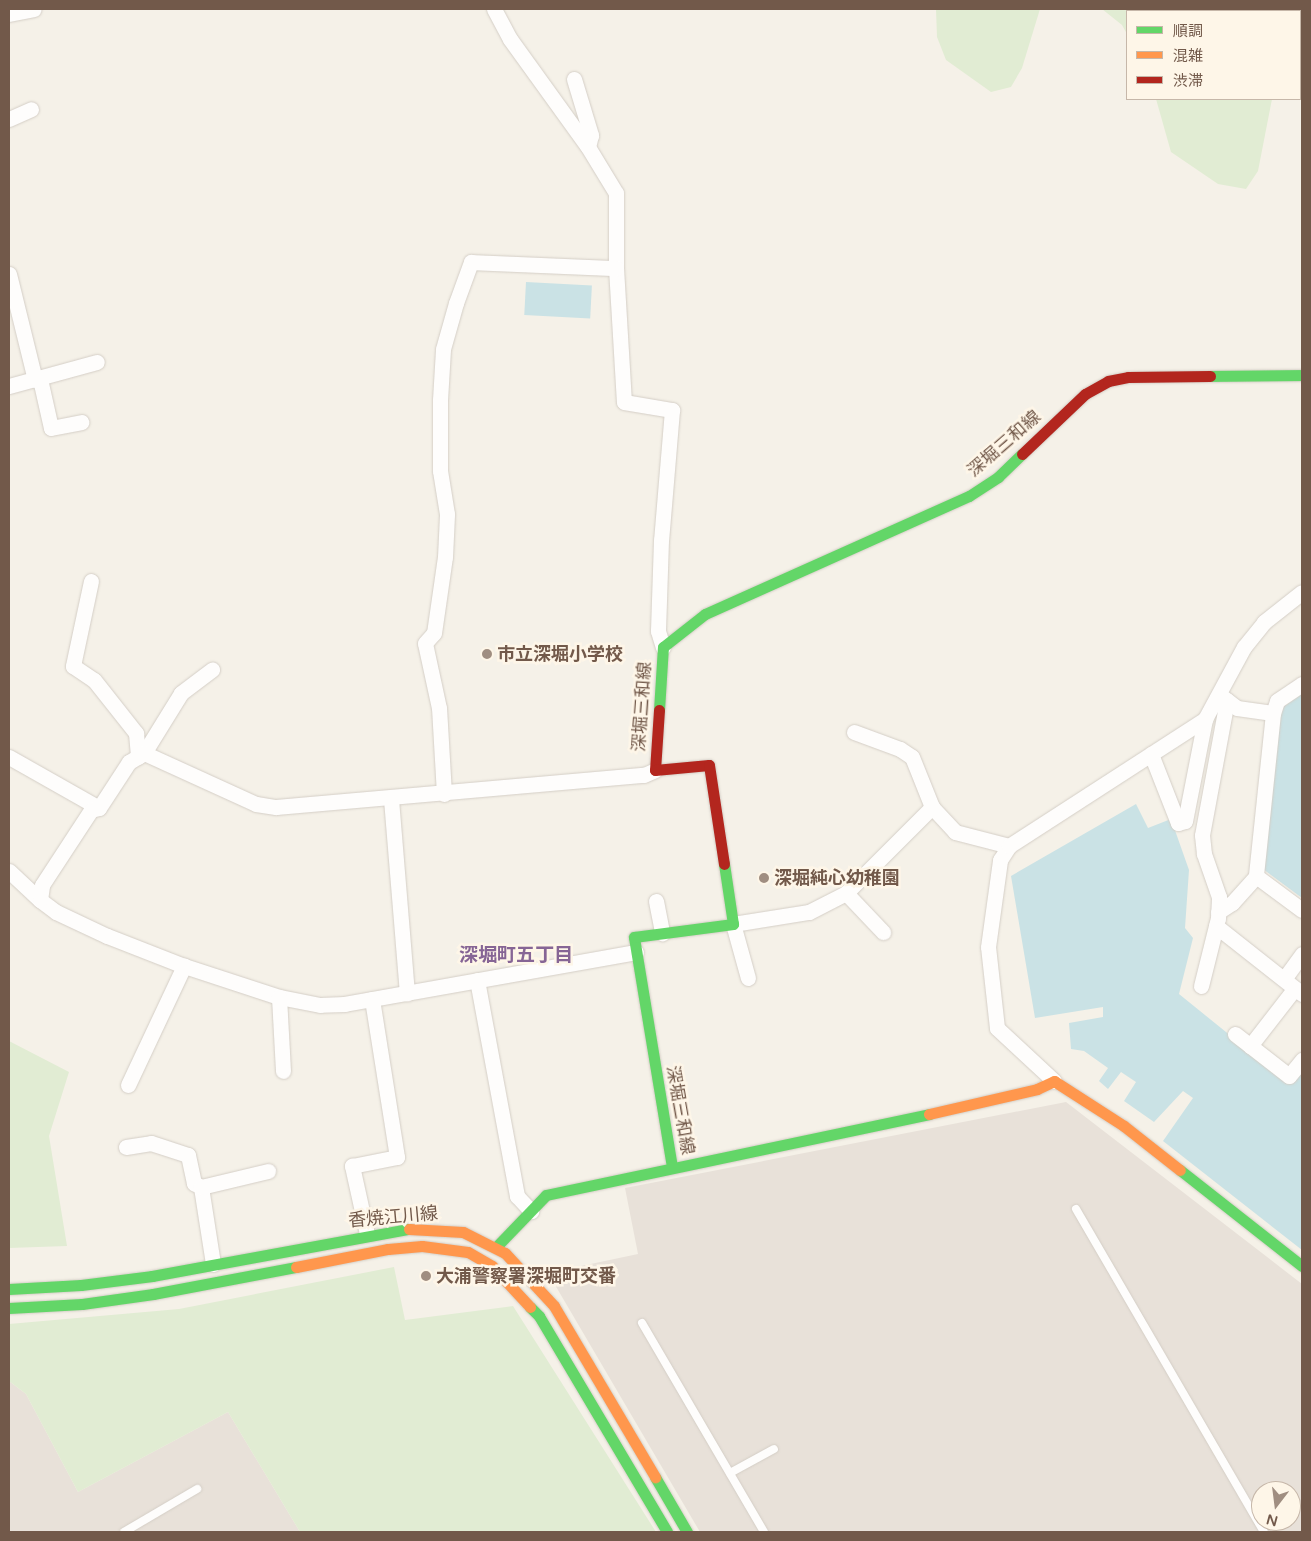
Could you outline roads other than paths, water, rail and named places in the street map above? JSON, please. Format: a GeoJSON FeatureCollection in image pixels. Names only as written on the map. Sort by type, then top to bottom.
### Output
{"type":"FeatureCollection","features":[{"type":"Feature","properties":{"kind":"main road","name":"深堀三和線"},"geometry":{"type":"LineString","coordinates":[[733,924],[709,765],[656,770],[664,647],[697,619],[730,601],[969,496],[998,477],[1085,394],[1108,381],[1128,377],[1302,375]]}},
{"type":"Feature","properties":{"kind":"main road"},"geometry":{"type":"LineString","coordinates":[[636,952],[634,937],[733,924]]}},
{"type":"Feature","properties":{"kind":"main road","name":"深堀三和線"},"geometry":{"type":"LineString","coordinates":[[496,1247],[546,1195],[671,1162],[636,952]]}},
{"type":"Feature","properties":{"kind":"main road"},"geometry":{"type":"LineString","coordinates":[[671,1162],[945,1111],[1036,1090],[1054,1081],[1124,1126],[1302,1266]]}},
{"type":"Feature","properties":{"kind":"main road","name":"香焼江川線"},"geometry":{"type":"LineString","coordinates":[[9,1289],[81,1285],[212,1258],[367,1234],[443,1228],[463,1232],[496,1247],[524,1270],[554,1306],[687,1532]]}},
{"type":"Feature","properties":{"kind":"main road","name":"香焼江川線"},"geometry":{"type":"LineString","coordinates":[[9,1308],[82,1304],[153,1294],[388,1249],[422,1246],[468,1252],[492,1266],[539,1316],[667,1532]]}},
{"type":"Feature","properties":{"kind":"street"},"geometry":{"type":"LineString","coordinates":[[9,14],[34,9]]}},
{"type":"Feature","properties":{"kind":"street"},"geometry":{"type":"LineString","coordinates":[[494,9],[510,39],[588,147],[616,193],[616,268],[624,402],[672,410],[661,540],[658,631],[664,647]]}},
{"type":"Feature","properties":{"kind":"street"},"geometry":{"type":"LineString","coordinates":[[574,79],[591,135],[588,147]]}},
{"type":"Feature","properties":{"kind":"street"},"geometry":{"type":"LineString","coordinates":[[9,119],[31,109]]}},
{"type":"Feature","properties":{"kind":"street"},"geometry":{"type":"LineString","coordinates":[[444,794],[439,708],[425,643],[434,632],[445,557],[447,514],[440,471],[440,400],[443,348],[456,302],[471,262],[616,268]]}},
{"type":"Feature","properties":{"kind":"street"},"geometry":{"type":"LineString","coordinates":[[9,274],[51,428],[81,422]]}},
{"type":"Feature","properties":{"kind":"street"},"geometry":{"type":"LineString","coordinates":[[9,386],[37,380],[97,362]]}},
{"type":"Feature","properties":{"kind":"street"},"geometry":{"type":"LineString","coordinates":[[91,581],[73,666],[94,680],[136,732],[141,755]]}},
{"type":"Feature","properties":{"kind":"street"},"geometry":{"type":"LineString","coordinates":[[1054,1081],[1019,1051],[997,1028],[988,957],[1000,860],[1008,846],[1205,719],[1223,697],[1254,634],[1264,622],[1302,592]]}},
{"type":"Feature","properties":{"kind":"street"},"geometry":{"type":"LineString","coordinates":[[40,900],[42,885],[91,810],[99,808],[129,762],[141,755],[181,694],[212,670]]}},
{"type":"Feature","properties":{"kind":"street"},"geometry":{"type":"LineString","coordinates":[[1217,919],[1256,876],[1273,713],[1277,701],[1302,684]]}},
{"type":"Feature","properties":{"kind":"street"},"geometry":{"type":"LineString","coordinates":[[1223,697],[1237,708],[1273,713]]}},
{"type":"Feature","properties":{"kind":"street"},"geometry":{"type":"LineString","coordinates":[[1201,986],[1217,919],[1219,897],[1204,854],[1202,836],[1223,697]]}},
{"type":"Feature","properties":{"kind":"street"},"geometry":{"type":"LineString","coordinates":[[1151,754],[1178,823],[1185,821],[1205,719]]}},
{"type":"Feature","properties":{"kind":"street"},"geometry":{"type":"LineString","coordinates":[[854,732],[900,749],[912,757],[932,807],[956,832],[1008,846]]}},
{"type":"Feature","properties":{"kind":"street"},"geometry":{"type":"LineString","coordinates":[[141,755],[256,804],[276,807],[391,799],[644,775],[656,770]]}},
{"type":"Feature","properties":{"kind":"street"},"geometry":{"type":"LineString","coordinates":[[9,756],[99,808]]}},
{"type":"Feature","properties":{"kind":"street"},"geometry":{"type":"LineString","coordinates":[[391,799],[407,993]]}},
{"type":"Feature","properties":{"kind":"street"},"geometry":{"type":"LineString","coordinates":[[748,978],[733,924],[809,912],[846,893],[932,807]]}},
{"type":"Feature","properties":{"kind":"street"},"geometry":{"type":"LineString","coordinates":[[9,871],[56,912],[107,936],[184,966],[279,997],[320,1005],[372,999],[636,952]]}},
{"type":"Feature","properties":{"kind":"street"},"geometry":{"type":"LineString","coordinates":[[1256,876],[1302,910]]}},
{"type":"Feature","properties":{"kind":"street"},"geometry":{"type":"LineString","coordinates":[[846,893],[883,932]]}},
{"type":"Feature","properties":{"kind":"street"},"geometry":{"type":"LineString","coordinates":[[656,901],[662,933]]}},
{"type":"Feature","properties":{"kind":"street"},"geometry":{"type":"LineString","coordinates":[[1217,919],[1294,987]]}},
{"type":"Feature","properties":{"kind":"street"},"geometry":{"type":"LineString","coordinates":[[1250,1046],[1294,987],[1302,954]]}},
{"type":"Feature","properties":{"kind":"street"},"geometry":{"type":"LineString","coordinates":[[128,1085],[184,966]]}},
{"type":"Feature","properties":{"kind":"street"},"geometry":{"type":"LineString","coordinates":[[477,980],[517,1196],[531,1211]]}},
{"type":"Feature","properties":{"kind":"street"},"geometry":{"type":"LineString","coordinates":[[279,997],[282,1071]]}},
{"type":"Feature","properties":{"kind":"street"},"geometry":{"type":"LineString","coordinates":[[367,1234],[352,1166],[397,1157],[372,999]]}},
{"type":"Feature","properties":{"kind":"street"},"geometry":{"type":"LineString","coordinates":[[1235,1034],[1290,1076],[1302,1060]]}},
{"type":"Feature","properties":{"kind":"street"},"geometry":{"type":"LineString","coordinates":[[126,1147],[151,1143],[188,1155],[194,1183],[201,1187],[268,1171]]}},
{"type":"Feature","properties":{"kind":"street"},"geometry":{"type":"LineString","coordinates":[[201,1187],[212,1258]]}},
{"type":"Feature","properties":{"kind":"lane"},"geometry":{"type":"LineString","coordinates":[[1076,1209],[1264,1532]]}},
{"type":"Feature","properties":{"kind":"lane"},"geometry":{"type":"LineString","coordinates":[[642,1323],[764,1532]]}},
{"type":"Feature","properties":{"kind":"lane"},"geometry":{"type":"LineString","coordinates":[[730,1474],[774,1449]]}},
{"type":"Feature","properties":{"kind":"lane"},"geometry":{"type":"LineString","coordinates":[[124,1532],[197,1490]]}},
{"type":"Feature","properties":{"kind":"water"},"geometry":{"type":"Polygon","coordinates":[[[526,282],[592,285],[590,318],[524,315],[526,282]]]}},
{"type":"Feature","properties":{"kind":"water"},"geometry":{"type":"Polygon","coordinates":[[[1302,694],[1302,898],[1263,869],[1280,709],[1302,694]]]}},
{"type":"Feature","properties":{"kind":"water"},"geometry":{"type":"Polygon","coordinates":[[[1136,804],[1148,828],[1171,819],[1189,870],[1185,928],[1193,938],[1179,994],[1289,1083],[1302,1067],[1302,1250],[1163,1141],[1193,1098],[1183,1091],[1154,1122],[1124,1101],[1136,1082],[1121,1072],[1108,1089],[1099,1081],[1108,1068],[1084,1051],[1071,1049],[1069,1023],[1103,1017],[1103,1007],[1035,1018],[1011,876],[1136,804]]]}},
{"type":"Feature","properties":{"kind":"place","name":"市立深堀小学校"},"geometry":{"type":"Point","coordinates":[487,654]}},
{"type":"Feature","properties":{"kind":"place","name":"深堀純心幼稚園"},"geometry":{"type":"Point","coordinates":[764,878]}},
{"type":"Feature","properties":{"kind":"place","name":"大浦警察署深堀町交番"},"geometry":{"type":"Point","coordinates":[426,1276]}},
{"type":"Feature","properties":{"kind":"district","name":"深堀町五丁目"},"geometry":{"type":"Point","coordinates":[516,956]}}]}
